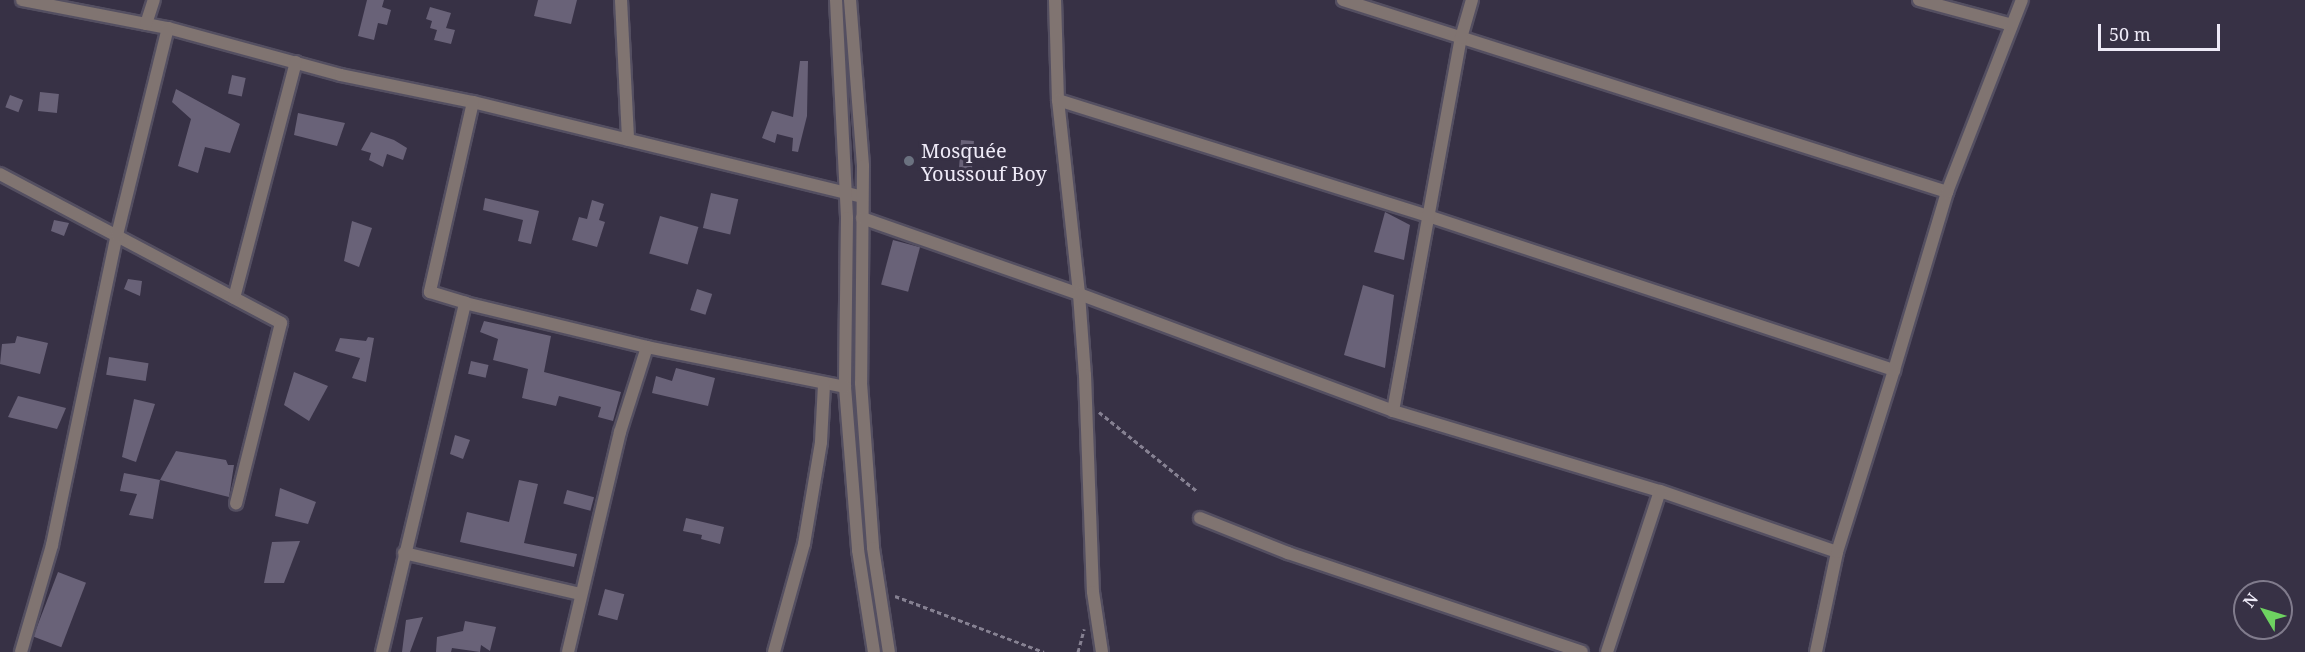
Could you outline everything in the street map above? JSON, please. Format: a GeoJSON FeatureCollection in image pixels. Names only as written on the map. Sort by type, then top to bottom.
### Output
{"type":"FeatureCollection","features":[{"type":"Feature","properties":{"kind":"street"},"geometry":{"type":"LineString","coordinates":[[22,0],[168,28],[341,75],[473,102],[862,197]]}},
{"type":"Feature","properties":{"kind":"street"},"geometry":{"type":"LineString","coordinates":[[146,24],[154,0]]}},
{"type":"Feature","properties":{"kind":"street"},"geometry":{"type":"LineString","coordinates":[[621,0],[628,140]]}},
{"type":"Feature","properties":{"kind":"street"},"geometry":{"type":"LineString","coordinates":[[836,0],[845,193],[845,387],[858,550],[874,652]]}},
{"type":"Feature","properties":{"kind":"street"},"geometry":{"type":"LineString","coordinates":[[850,0],[862,166],[861,383],[873,548],[889,652]]}},
{"type":"Feature","properties":{"kind":"street"},"geometry":{"type":"LineString","coordinates":[[1055,0],[1058,100],[1079,294],[1086,402],[1093,592],[1102,652]]}},
{"type":"Feature","properties":{"kind":"street"},"geometry":{"type":"LineString","coordinates":[[1343,0],[1947,192]]}},
{"type":"Feature","properties":{"kind":"street"},"geometry":{"type":"LineString","coordinates":[[1393,411],[1431,217],[1461,38],[1472,0]]}},
{"type":"Feature","properties":{"kind":"street"},"geometry":{"type":"LineString","coordinates":[[1919,0],[2012,25]]}},
{"type":"Feature","properties":{"kind":"street"},"geometry":{"type":"LineString","coordinates":[[1816,652],[1837,552],[1947,192],[2022,0]]}},
{"type":"Feature","properties":{"kind":"street"},"geometry":{"type":"LineString","coordinates":[[21,652],[52,546],[117,235],[168,28]]}},
{"type":"Feature","properties":{"kind":"street"},"geometry":{"type":"LineString","coordinates":[[234,298],[296,62]]}},
{"type":"Feature","properties":{"kind":"street"},"geometry":{"type":"LineString","coordinates":[[1058,100],[1431,217],[1894,370]]}},
{"type":"Feature","properties":{"kind":"street"},"geometry":{"type":"LineString","coordinates":[[473,102],[430,292],[465,303],[647,347],[845,387]]}},
{"type":"Feature","properties":{"kind":"street"},"geometry":{"type":"LineString","coordinates":[[0,174],[281,323],[236,503]]}},
{"type":"Feature","properties":{"kind":"street"},"geometry":{"type":"LineString","coordinates":[[862,218],[1079,294],[1393,411],[1660,491],[1837,552]]}},
{"type":"Feature","properties":{"kind":"street"},"geometry":{"type":"LineString","coordinates":[[382,652],[465,303]]}},
{"type":"Feature","properties":{"kind":"street"},"geometry":{"type":"LineString","coordinates":[[568,652],[620,432],[647,347]]}},
{"type":"Feature","properties":{"kind":"street"},"geometry":{"type":"LineString","coordinates":[[774,652],[804,544],[821,442],[824,384]]}},
{"type":"Feature","properties":{"kind":"street"},"geometry":{"type":"LineString","coordinates":[[1607,652],[1660,491]]}},
{"type":"Feature","properties":{"kind":"street"},"geometry":{"type":"LineString","coordinates":[[1200,518],[1288,553],[1582,652]]}},
{"type":"Feature","properties":{"kind":"street"},"geometry":{"type":"LineString","coordinates":[[404,553],[580,594]]}},
{"type":"Feature","properties":{"kind":"path"},"geometry":{"type":"LineString","coordinates":[[1086,402],[1198,492]]}},
{"type":"Feature","properties":{"kind":"path"},"geometry":{"type":"LineString","coordinates":[[879,590],[1044,652]]}},
{"type":"Feature","properties":{"kind":"building"},"geometry":{"type":"Polygon","coordinates":[[[367,0],[384,0],[382,7],[391,10],[387,25],[378,23],[374,40],[358,36],[367,0]]]}},
{"type":"Feature","properties":{"kind":"building"},"geometry":{"type":"Polygon","coordinates":[[[538,0],[577,0],[571,24],[534,16],[538,0]]]}},
{"type":"Feature","properties":{"kind":"building"},"geometry":{"type":"Polygon","coordinates":[[[430,7],[451,13],[446,28],[455,30],[451,44],[434,40],[437,30],[430,28],[432,21],[426,19],[430,7]]]}},
{"type":"Feature","properties":{"kind":"building"},"geometry":{"type":"Polygon","coordinates":[[[800,61],[808,61],[807,116],[798,152],[792,151],[793,138],[777,134],[775,143],[762,138],[772,111],[793,117],[800,61]]]}},
{"type":"Feature","properties":{"kind":"building"},"geometry":{"type":"Polygon","coordinates":[[[232,75],[246,78],[242,96],[228,94],[232,75]]]}},
{"type":"Feature","properties":{"kind":"building"},"geometry":{"type":"Polygon","coordinates":[[[176,89],[240,124],[230,153],[205,147],[198,173],[178,166],[191,119],[172,102],[176,89]]]}},
{"type":"Feature","properties":{"kind":"building"},"geometry":{"type":"Polygon","coordinates":[[[40,92],[59,94],[57,113],[38,111],[40,92]]]}},
{"type":"Feature","properties":{"kind":"building"},"geometry":{"type":"Polygon","coordinates":[[[10,95],[23,100],[18,112],[5,107],[10,95]]]}},
{"type":"Feature","properties":{"kind":"building"},"geometry":{"type":"Polygon","coordinates":[[[298,113],[345,123],[337,146],[294,135],[298,113]]]}},
{"type":"Feature","properties":{"kind":"building"},"geometry":{"type":"Polygon","coordinates":[[[371,132],[394,140],[407,148],[403,160],[387,154],[383,167],[369,160],[371,153],[361,150],[371,132]]]}},
{"type":"Feature","properties":{"kind":"building"},"geometry":{"type":"Polygon","coordinates":[[[961,140],[974,141],[971,181],[958,180],[961,140]]]}},
{"type":"Feature","properties":{"kind":"building"},"geometry":{"type":"Polygon","coordinates":[[[711,193],[738,199],[730,234],[703,228],[711,193]]]}},
{"type":"Feature","properties":{"kind":"building"},"geometry":{"type":"Polygon","coordinates":[[[485,198],[539,211],[531,244],[518,241],[523,220],[483,210],[485,198]]]}},
{"type":"Feature","properties":{"kind":"building"},"geometry":{"type":"Polygon","coordinates":[[[592,200],[604,204],[599,220],[605,222],[597,247],[572,240],[579,217],[587,219],[592,200]]]}},
{"type":"Feature","properties":{"kind":"building"},"geometry":{"type":"Polygon","coordinates":[[[1385,212],[1410,225],[1404,260],[1374,252],[1385,212]]]}},
{"type":"Feature","properties":{"kind":"building"},"geometry":{"type":"Polygon","coordinates":[[[660,216],[698,227],[688,265],[649,253],[660,216]]]}},
{"type":"Feature","properties":{"kind":"building"},"geometry":{"type":"Polygon","coordinates":[[[54,220],[69,223],[64,236],[51,231],[54,220]]]}},
{"type":"Feature","properties":{"kind":"building"},"geometry":{"type":"Polygon","coordinates":[[[352,221],[372,228],[359,267],[344,261],[352,221]]]}},
{"type":"Feature","properties":{"kind":"building"},"geometry":{"type":"Polygon","coordinates":[[[893,240],[920,247],[908,292],[881,284],[893,240]]]}},
{"type":"Feature","properties":{"kind":"building"},"geometry":{"type":"Polygon","coordinates":[[[128,279],[142,281],[140,296],[124,289],[128,279]]]}},
{"type":"Feature","properties":{"kind":"building"},"geometry":{"type":"Polygon","coordinates":[[[1363,285],[1394,295],[1385,368],[1344,355],[1363,285]]]}},
{"type":"Feature","properties":{"kind":"building"},"geometry":{"type":"Polygon","coordinates":[[[697,289],[712,294],[705,315],[690,310],[697,289]]]}},
{"type":"Feature","properties":{"kind":"building"},"geometry":{"type":"Polygon","coordinates":[[[484,321],[551,336],[544,372],[621,392],[613,421],[598,417],[601,407],[559,396],[556,406],[522,398],[528,369],[493,360],[498,339],[480,332],[484,321]]]}},
{"type":"Feature","properties":{"kind":"building"},"geometry":{"type":"Polygon","coordinates":[[[17,336],[48,343],[40,374],[0,364],[2,344],[15,343],[17,336]]]}},
{"type":"Feature","properties":{"kind":"building"},"geometry":{"type":"Polygon","coordinates":[[[368,337],[374,338],[366,382],[352,378],[360,358],[335,351],[340,338],[366,341],[368,337]]]}},
{"type":"Feature","properties":{"kind":"building"},"geometry":{"type":"Polygon","coordinates":[[[109,357],[149,363],[146,381],[106,375],[109,357]]]}},
{"type":"Feature","properties":{"kind":"building"},"geometry":{"type":"Polygon","coordinates":[[[471,361],[489,365],[486,378],[468,374],[471,361]]]}},
{"type":"Feature","properties":{"kind":"building"},"geometry":{"type":"Polygon","coordinates":[[[676,368],[715,378],[708,406],[652,393],[656,376],[672,381],[676,368]]]}},
{"type":"Feature","properties":{"kind":"building"},"geometry":{"type":"Polygon","coordinates":[[[294,372],[328,386],[309,421],[284,405],[294,372]]]}},
{"type":"Feature","properties":{"kind":"building"},"geometry":{"type":"Polygon","coordinates":[[[18,396],[66,408],[57,429],[8,417],[18,396]]]}},
{"type":"Feature","properties":{"kind":"building"},"geometry":{"type":"Polygon","coordinates":[[[134,399],[155,404],[136,462],[122,457],[134,399]]]}},
{"type":"Feature","properties":{"kind":"building"},"geometry":{"type":"Polygon","coordinates":[[[455,435],[470,440],[463,459],[450,454],[455,435]]]}},
{"type":"Feature","properties":{"kind":"building"},"geometry":{"type":"Polygon","coordinates":[[[176,451],[226,460],[228,465],[234,465],[229,497],[160,480],[176,451]]]}},
{"type":"Feature","properties":{"kind":"building"},"geometry":{"type":"Polygon","coordinates":[[[124,473],[160,480],[153,519],[129,515],[137,494],[120,491],[124,473]]]}},
{"type":"Feature","properties":{"kind":"building"},"geometry":{"type":"Polygon","coordinates":[[[519,480],[538,484],[524,543],[577,554],[574,567],[460,542],[467,512],[509,522],[519,480]]]}},
{"type":"Feature","properties":{"kind":"building"},"geometry":{"type":"Polygon","coordinates":[[[280,488],[316,502],[308,524],[275,516],[280,488]]]}},
{"type":"Feature","properties":{"kind":"building"},"geometry":{"type":"Polygon","coordinates":[[[567,490],[594,497],[590,511],[563,504],[567,490]]]}},
{"type":"Feature","properties":{"kind":"building"},"geometry":{"type":"Polygon","coordinates":[[[686,518],[724,527],[720,544],[701,539],[702,535],[683,531],[686,518]]]}},
{"type":"Feature","properties":{"kind":"building"},"geometry":{"type":"Polygon","coordinates":[[[300,541],[284,583],[264,583],[272,542],[300,541]]]}},
{"type":"Feature","properties":{"kind":"building"},"geometry":{"type":"Polygon","coordinates":[[[58,572],[86,583],[61,647],[33,636],[58,572]]]}},
{"type":"Feature","properties":{"kind":"building"},"geometry":{"type":"Polygon","coordinates":[[[605,589],[624,594],[617,620],[598,615],[605,589]]]}},
{"type":"Feature","properties":{"kind":"building"},"geometry":{"type":"Polygon","coordinates":[[[423,617],[410,652],[402,652],[406,620],[423,617]]]}},
{"type":"Feature","properties":{"kind":"building"},"geometry":{"type":"Polygon","coordinates":[[[465,621],[496,627],[490,651],[481,645],[480,652],[452,648],[451,652],[436,652],[437,637],[463,631],[465,621]]]}},
{"type":"Feature","properties":{"kind":"place","name":"Mosquée Youssouf Boy"},"geometry":{"type":"Point","coordinates":[909,161]}}]}
